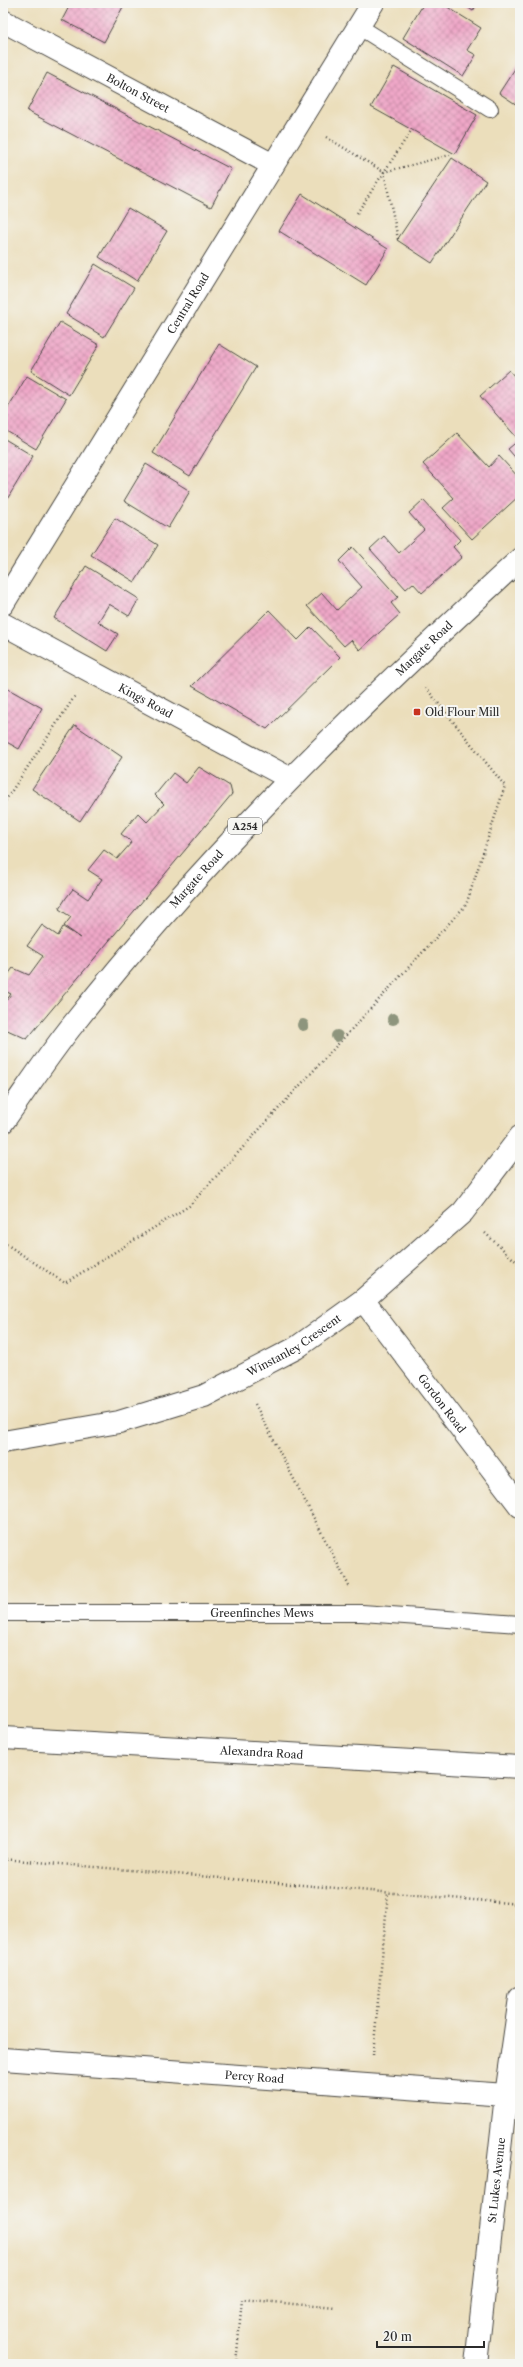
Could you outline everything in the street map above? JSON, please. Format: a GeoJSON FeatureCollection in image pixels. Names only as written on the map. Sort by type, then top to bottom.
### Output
{"type":"FeatureCollection","features":[{"type":"Feature","properties":{"kind":"street","name":"Central Road"},"geometry":{"type":"LineString","coordinates":[[3,604],[373,3]]}},
{"type":"Feature","properties":{"kind":"street","name":"Bolton Street"},"geometry":{"type":"LineString","coordinates":[[3,21],[273,165]]}},
{"type":"Feature","properties":{"kind":"street","name":"Margate Road"},"geometry":{"type":"LineString","coordinates":[[3,1122],[79,1016],[172,906],[289,778],[406,663],[520,559]]}},
{"type":"Feature","properties":{"kind":"street","name":"Kings Road"},"geometry":{"type":"LineString","coordinates":[[3,624],[289,778]]}},
{"type":"Feature","properties":{"kind":"street","name":"Winstanley Crescent"},"geometry":{"type":"LineString","coordinates":[[3,1442],[119,1422],[204,1396],[296,1348],[363,1300],[463,1212],[520,1137]]}},
{"type":"Feature","properties":{"kind":"street","name":"Gordon Road"},"geometry":{"type":"LineString","coordinates":[[363,1300],[520,1506]]}},
{"type":"Feature","properties":{"kind":"street","name":"Alexandra Road"},"geometry":{"type":"LineString","coordinates":[[3,1738],[520,1768]]}},
{"type":"Feature","properties":{"kind":"street","name":"St Lukes Avenue"},"geometry":{"type":"LineString","coordinates":[[476,2364],[506,2095],[520,1998]]}},
{"type":"Feature","properties":{"kind":"street","name":"Percy Road"},"geometry":{"type":"LineString","coordinates":[[3,2059],[506,2095]]}},
{"type":"Feature","properties":{"kind":"lane"},"geometry":{"type":"LineString","coordinates":[[358,26],[490,109]]}},
{"type":"Feature","properties":{"kind":"lane","name":"Greenfinches Mews"},"geometry":{"type":"LineString","coordinates":[[3,1613],[362,1613],[520,1624]]}},
{"type":"Feature","properties":{"kind":"path"},"geometry":{"type":"LineString","coordinates":[[300,121],[384,172],[450,155]]}},
{"type":"Feature","properties":{"kind":"path"},"geometry":{"type":"LineString","coordinates":[[357,213],[411,131]]}},
{"type":"Feature","properties":{"kind":"path"},"geometry":{"type":"LineString","coordinates":[[384,172],[398,239]]}},
{"type":"Feature","properties":{"kind":"path"},"geometry":{"type":"LineString","coordinates":[[3,1242],[65,1284],[189,1206],[466,905],[505,786],[406,663]]}},
{"type":"Feature","properties":{"kind":"path"},"geometry":{"type":"LineString","coordinates":[[3,804],[73,698],[89,669]]}},
{"type":"Feature","properties":{"kind":"path"},"geometry":{"type":"LineString","coordinates":[[463,1212],[520,1265]]}},
{"type":"Feature","properties":{"kind":"path"},"geometry":{"type":"LineString","coordinates":[[241,1376],[362,1613]]}},
{"type":"Feature","properties":{"kind":"path"},"geometry":{"type":"LineString","coordinates":[[3,1859],[520,1904]]}},
{"type":"Feature","properties":{"kind":"path"},"geometry":{"type":"LineString","coordinates":[[371,2085],[388,1892]]}},
{"type":"Feature","properties":{"kind":"path"},"geometry":{"type":"LineString","coordinates":[[236,2364],[242,2299],[335,2308]]}},
{"type":"Feature","properties":{"kind":"building"},"geometry":{"type":"Polygon","coordinates":[[[71,3],[120,3],[124,5],[104,42],[62,20],[71,3]]]}},
{"type":"Feature","properties":{"kind":"building"},"geometry":{"type":"Polygon","coordinates":[[[424,3],[441,3],[481,28],[467,50],[476,55],[463,76],[403,38],[424,3]]]}},
{"type":"Feature","properties":{"kind":"building"},"geometry":{"type":"Polygon","coordinates":[[[461,3],[478,3],[473,11],[461,3]]]}},
{"type":"Feature","properties":{"kind":"building"},"geometry":{"type":"Polygon","coordinates":[[[520,61],[520,107],[499,93],[520,61]]]}},
{"type":"Feature","properties":{"kind":"building"},"geometry":{"type":"Polygon","coordinates":[[[394,67],[477,115],[455,154],[371,107],[394,67]]]}},
{"type":"Feature","properties":{"kind":"building"},"geometry":{"type":"Polygon","coordinates":[[[47,73],[231,169],[211,207],[27,111],[47,73]]]}},
{"type":"Feature","properties":{"kind":"building"},"geometry":{"type":"Polygon","coordinates":[[[452,158],[486,181],[432,263],[397,240],[452,158]]]}},
{"type":"Feature","properties":{"kind":"building"},"geometry":{"type":"Polygon","coordinates":[[[302,194],[388,249],[366,285],[279,231],[302,194]]]}},
{"type":"Feature","properties":{"kind":"building"},"geometry":{"type":"Polygon","coordinates":[[[128,208],[167,231],[137,281],[99,257],[128,208]]]}},
{"type":"Feature","properties":{"kind":"building"},"geometry":{"type":"Polygon","coordinates":[[[95,264],[134,288],[104,337],[66,314],[95,264]]]}},
{"type":"Feature","properties":{"kind":"building"},"geometry":{"type":"Polygon","coordinates":[[[60,322],[99,345],[69,395],[31,371],[60,322]]]}},
{"type":"Feature","properties":{"kind":"building"},"geometry":{"type":"Polygon","coordinates":[[[219,344],[256,367],[190,476],[153,453],[219,344]]]}},
{"type":"Feature","properties":{"kind":"building"},"geometry":{"type":"Polygon","coordinates":[[[509,370],[520,383],[520,463],[508,449],[519,440],[480,396],[509,370]]]}},
{"type":"Feature","properties":{"kind":"building"},"geometry":{"type":"Polygon","coordinates":[[[27,376],[66,399],[36,449],[3,429],[3,416],[27,376]]]}},
{"type":"Feature","properties":{"kind":"building"},"geometry":{"type":"Polygon","coordinates":[[[457,433],[489,467],[499,456],[520,479],[520,495],[472,539],[443,508],[454,498],[423,464],[457,433]]]}},
{"type":"Feature","properties":{"kind":"building"},"geometry":{"type":"Polygon","coordinates":[[[3,438],[33,456],[3,506],[3,438]]]}},
{"type":"Feature","properties":{"kind":"building"},"geometry":{"type":"Polygon","coordinates":[[[146,464],[190,491],[168,528],[124,501],[146,464]]]}},
{"type":"Feature","properties":{"kind":"building"},"geometry":{"type":"Polygon","coordinates":[[[423,500],[460,540],[453,547],[462,557],[422,593],[413,583],[406,589],[370,549],[384,536],[399,553],[424,530],[409,513],[423,500]]]}},
{"type":"Feature","properties":{"kind":"building"},"geometry":{"type":"Polygon","coordinates":[[[115,518],[158,545],[135,582],[91,555],[115,518]]]}},
{"type":"Feature","properties":{"kind":"building"},"geometry":{"type":"Polygon","coordinates":[[[353,547],[398,597],[391,603],[400,614],[360,650],[351,640],[344,646],[307,606],[322,593],[337,610],[362,587],[339,561],[353,547]]]}},
{"type":"Feature","properties":{"kind":"building"},"geometry":{"type":"Polygon","coordinates":[[[86,566],[139,599],[129,616],[109,604],[98,622],[118,634],[107,651],[54,618],[86,566]]]}},
{"type":"Feature","properties":{"kind":"building"},"geometry":{"type":"Polygon","coordinates":[[[269,610],[298,640],[311,627],[340,657],[267,729],[192,686],[269,610]]]}},
{"type":"Feature","properties":{"kind":"building"},"geometry":{"type":"Polygon","coordinates":[[[3,686],[42,708],[19,749],[3,740],[3,686]]]}},
{"type":"Feature","properties":{"kind":"building"},"geometry":{"type":"Polygon","coordinates":[[[75,725],[122,757],[80,821],[32,789],[75,725]]]}},
{"type":"Feature","properties":{"kind":"building"},"geometry":{"type":"Polygon","coordinates":[[[199,767],[230,786],[232,794],[27,1039],[3,1028],[3,1005],[11,994],[3,990],[3,981],[13,968],[29,975],[43,956],[27,946],[42,925],[58,936],[63,927],[81,938],[64,926],[71,917],[59,909],[66,898],[73,889],[88,899],[102,879],[88,870],[104,850],[117,859],[132,842],[121,834],[138,813],[147,822],[164,804],[155,795],[173,773],[186,783],[199,767]]]}},
{"type":"Feature","properties":{"kind":"place","name":"Old Flour Mill"},"geometry":{"type":"Point","coordinates":[417,712]}}]}
